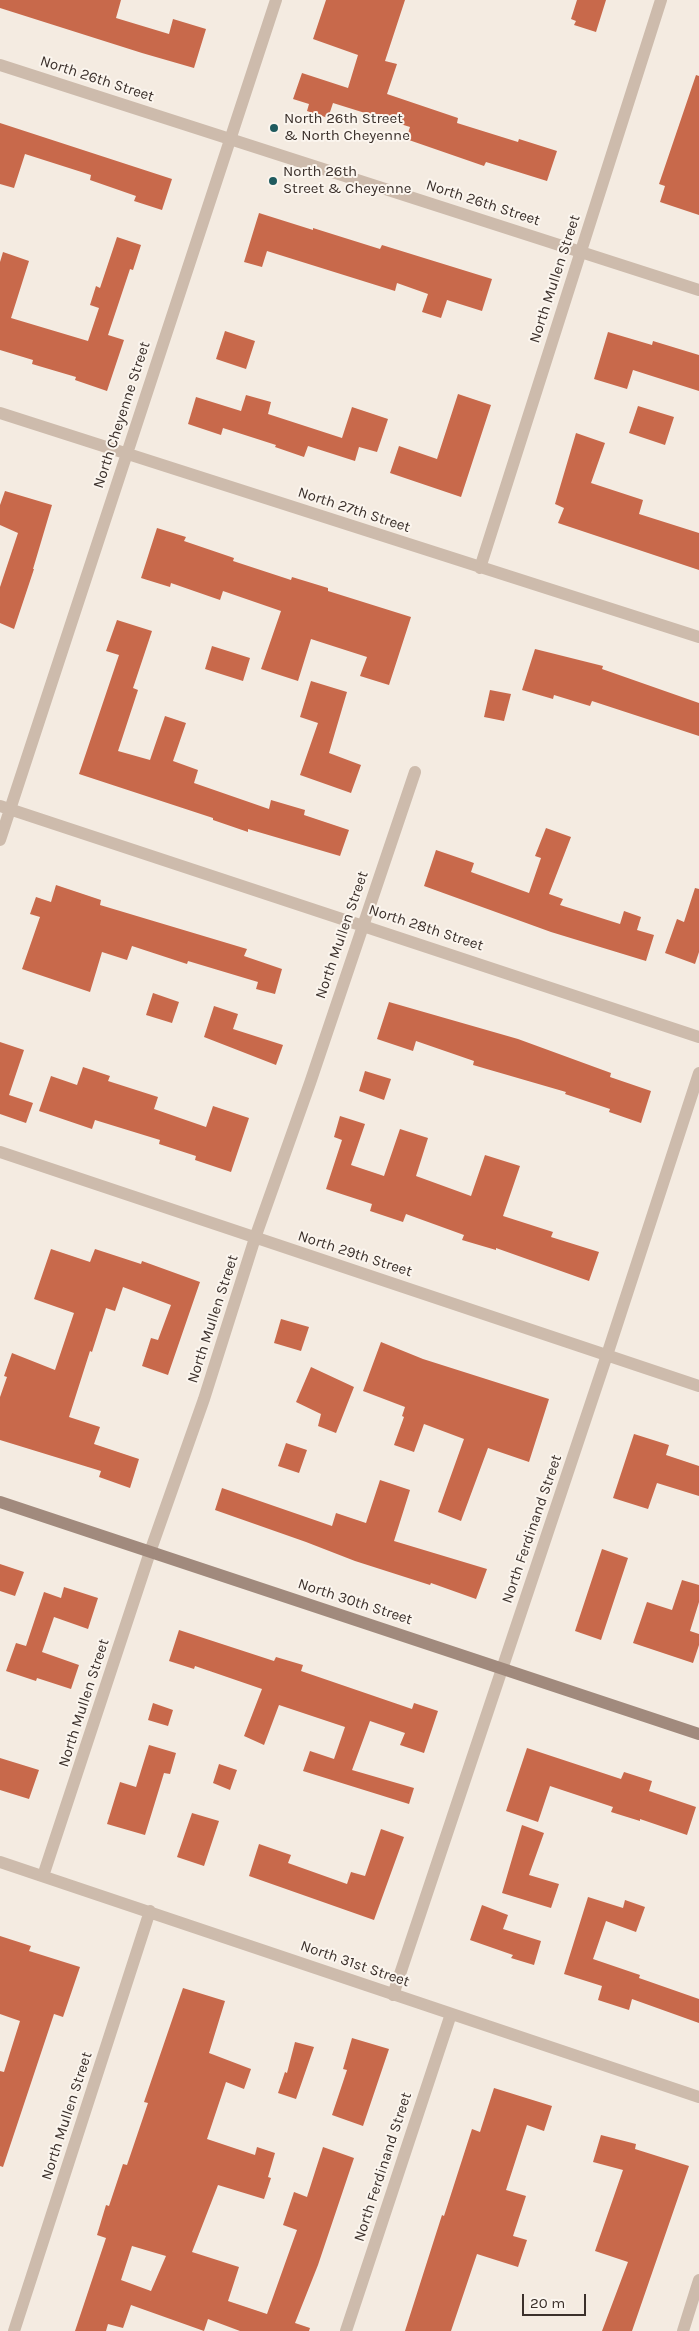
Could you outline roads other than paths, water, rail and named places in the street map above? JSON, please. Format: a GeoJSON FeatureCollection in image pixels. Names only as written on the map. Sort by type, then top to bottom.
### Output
{"type":"FeatureCollection","features":[{"type":"Feature","properties":{"kind":"main road","name":"North 30th Street"},"geometry":{"type":"LineString","coordinates":[[0,1502],[699,1734]]}},
{"type":"Feature","properties":{"kind":"street","name":"North Cheyenne Street"},"geometry":{"type":"LineString","coordinates":[[0,840],[5,808],[127,454],[276,0]]}},
{"type":"Feature","properties":{"kind":"street","name":"North Mullen Street"},"geometry":{"type":"LineString","coordinates":[[480,568],[661,0]]}},
{"type":"Feature","properties":{"kind":"street","name":"North 26th Street"},"geometry":{"type":"LineString","coordinates":[[0,64],[699,290]]}},
{"type":"Feature","properties":{"kind":"street","name":"North 27th Street"},"geometry":{"type":"LineString","coordinates":[[0,413],[699,637]]}},
{"type":"Feature","properties":{"kind":"street","name":"North Mullen Street"},"geometry":{"type":"LineString","coordinates":[[43,1876],[150,1552],[204,1399],[255,1238],[310,1083],[362,924],[415,772]]}},
{"type":"Feature","properties":{"kind":"street","name":"North 28th Street"},"geometry":{"type":"LineString","coordinates":[[5,808],[362,924],[699,1037]]}},
{"type":"Feature","properties":{"kind":"street","name":"North Ferdinand Street"},"geometry":{"type":"LineString","coordinates":[[393,1995],[607,1355],[699,1073]]}},
{"type":"Feature","properties":{"kind":"street","name":"North 29th Street"},"geometry":{"type":"LineString","coordinates":[[0,1152],[699,1386]]}},
{"type":"Feature","properties":{"kind":"street","name":"North 31st Street"},"geometry":{"type":"LineString","coordinates":[[0,1862],[150,1911],[699,2098]]}},
{"type":"Feature","properties":{"kind":"street","name":"North Mullen Street"},"geometry":{"type":"LineString","coordinates":[[14,2331],[150,1911]]}},
{"type":"Feature","properties":{"kind":"street","name":"North Ferdinand Street"},"geometry":{"type":"LineString","coordinates":[[346,2331],[451,2014]]}},
{"type":"Feature","properties":{"kind":"street"},"geometry":{"type":"LineString","coordinates":[[683,2331],[699,2280]]}},
{"type":"Feature","properties":{"kind":"place","name":"North 26th Street & North Cheyenne"},"geometry":{"type":"Point","coordinates":[274,128]}},
{"type":"Feature","properties":{"kind":"place","name":"North 26th Street & Cheyenne"},"geometry":{"type":"Point","coordinates":[273,181]}}]}
